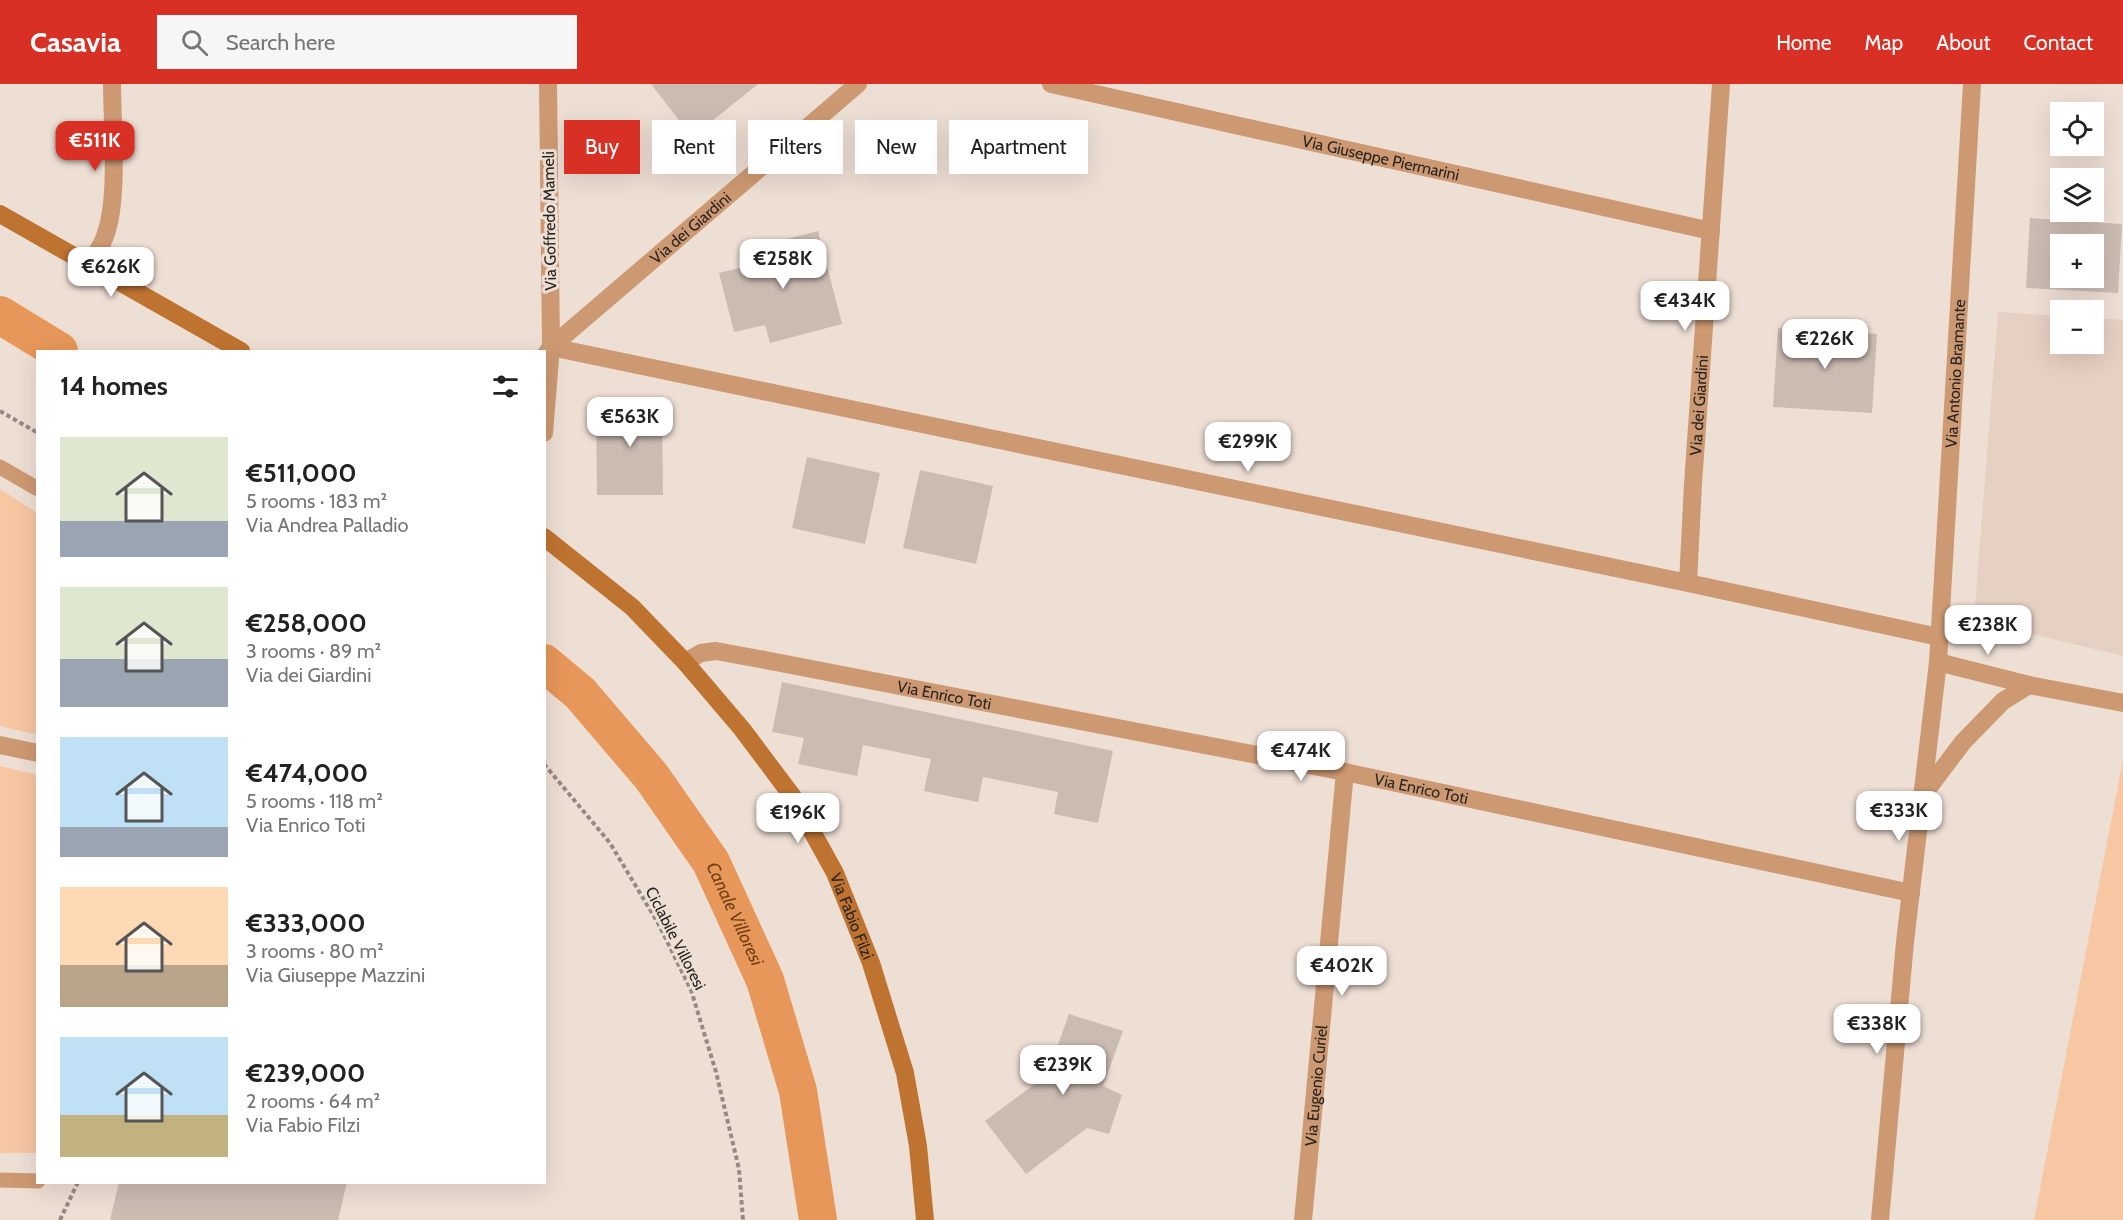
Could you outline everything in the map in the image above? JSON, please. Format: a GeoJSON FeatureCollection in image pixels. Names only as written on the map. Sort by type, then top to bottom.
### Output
{"type":"FeatureCollection","features":[{"type":"Feature","properties":{"kind":"street"},"geometry":{"type":"LineString","coordinates":[[88,264],[103,241],[111,214],[113,191],[112,84]]}},
{"type":"Feature","properties":{"kind":"street","name":"Via Goffredo Mameli"},"geometry":{"type":"LineString","coordinates":[[546,392],[548,84]]}},
{"type":"Feature","properties":{"kind":"street","name":"Via dei Giardini"},"geometry":{"type":"LineString","coordinates":[[548,351],[858,84]]}},
{"type":"Feature","properties":{"kind":"street","name":"Via Giuseppe Piermarini"},"geometry":{"type":"LineString","coordinates":[[1051,84],[1711,231]]}},
{"type":"Feature","properties":{"kind":"street","name":"Via dei Giardini"},"geometry":{"type":"LineString","coordinates":[[1688,583],[1692,484],[1721,84]]}},
{"type":"Feature","properties":{"kind":"street","name":"Via Antonio Bramante"},"geometry":{"type":"LineString","coordinates":[[1880,1220],[1911,893],[1938,662],[1972,84]]}},
{"type":"Feature","properties":{"kind":"street"},"geometry":{"type":"LineString","coordinates":[[0,214],[239,350]]}},
{"type":"Feature","properties":{"kind":"street"},"geometry":{"type":"LineString","coordinates":[[548,351],[1688,583],[1939,637]]}},
{"type":"Feature","properties":{"kind":"street","name":"Via Fabio Filzi"},"geometry":{"type":"LineString","coordinates":[[546,539],[632,607],[685,662],[742,729],[793,797],[835,873],[871,963],[904,1073],[918,1146],[925,1220]]}},
{"type":"Feature","properties":{"kind":"street","name":"Via Enrico Toti"},"geometry":{"type":"LineString","coordinates":[[685,662],[702,652],[716,651],[1345,772],[1911,893]]}},
{"type":"Feature","properties":{"kind":"street"},"geometry":{"type":"LineString","coordinates":[[1938,662],[2029,685],[2123,703]]}},
{"type":"Feature","properties":{"kind":"street"},"geometry":{"type":"LineString","coordinates":[[1922,796],[1963,742],[2003,701],[2029,685]]}},
{"type":"Feature","properties":{"kind":"street"},"geometry":{"type":"LineString","coordinates":[[0,745],[36,753]]}},
{"type":"Feature","properties":{"kind":"street","name":"Via Eugenio Curiel"},"geometry":{"type":"LineString","coordinates":[[1303,1220],[1345,772]]}},
{"type":"Feature","properties":{"kind":"lane"},"geometry":{"type":"LineString","coordinates":[[0,467],[36,488]]}},
{"type":"Feature","properties":{"kind":"lane"},"geometry":{"type":"LineString","coordinates":[[0,1179],[36,1180]]}},
{"type":"Feature","properties":{"kind":"path"},"geometry":{"type":"LineString","coordinates":[[0,411],[36,432]]}},
{"type":"Feature","properties":{"kind":"path","name":"Ciclabile Villoresi"},"geometry":{"type":"LineString","coordinates":[[546,766],[610,843],[658,923],[691,990],[716,1072],[739,1169],[743,1220]]}},
{"type":"Feature","properties":{"kind":"path"},"geometry":{"type":"LineString","coordinates":[[60,1220],[77,1184]]}},
{"type":"Feature","properties":{"kind":"shaded area"},"geometry":{"type":"Polygon","coordinates":[[[1998,312],[2050,315],[2050,354],[2104,354],[2104,319],[2123,320],[2123,656],[1974,620],[1998,312]]]}},
{"type":"Feature","properties":{"kind":"shaded area"},"geometry":{"type":"Polygon","coordinates":[[[0,489],[36,512],[36,735],[0,726],[0,489]]]}},
{"type":"Feature","properties":{"kind":"shaded area"},"geometry":{"type":"Polygon","coordinates":[[[2123,760],[2123,1220],[2034,1220],[2123,760]]]}},
{"type":"Feature","properties":{"kind":"shaded area"},"geometry":{"type":"Polygon","coordinates":[[[0,766],[36,775],[36,1153],[0,1153],[0,766]]]}},
{"type":"Feature","properties":{"kind":"building"},"geometry":{"type":"Polygon","coordinates":[[[651,84],[758,84],[713,120],[679,120],[651,84]]]}},
{"type":"Feature","properties":{"kind":"building"},"geometry":{"type":"Polygon","coordinates":[[[2030,218],[2050,219],[2050,222],[2122,224],[2118,293],[2026,288],[2030,218]]]}},
{"type":"Feature","properties":{"kind":"building"},"geometry":{"type":"Polygon","coordinates":[[[818,231],[842,324],[770,343],[765,325],[734,332],[719,273],[752,265],[748,249],[818,231]]]}},
{"type":"Feature","properties":{"kind":"building"},"geometry":{"type":"Polygon","coordinates":[[[1778,328],[1877,334],[1872,413],[1773,407],[1778,328]]]}},
{"type":"Feature","properties":{"kind":"building"},"geometry":{"type":"Polygon","coordinates":[[[596,401],[662,401],[663,495],[597,495],[596,401]]]}},
{"type":"Feature","properties":{"kind":"building"},"geometry":{"type":"Polygon","coordinates":[[[807,457],[880,473],[865,544],[792,528],[807,457]]]}},
{"type":"Feature","properties":{"kind":"building"},"geometry":{"type":"Polygon","coordinates":[[[920,470],[993,486],[976,564],[903,548],[920,470]]]}},
{"type":"Feature","properties":{"kind":"building"},"geometry":{"type":"Polygon","coordinates":[[[782,682],[1113,751],[1098,823],[1054,814],[1058,792],[983,777],[978,802],[924,791],[931,759],[863,745],[857,776],[798,764],[804,738],[772,732],[782,682]]]}},
{"type":"Feature","properties":{"kind":"building"},"geometry":{"type":"Polygon","coordinates":[[[1069,1014],[1123,1031],[1103,1086],[1122,1095],[1109,1134],[1087,1128],[1026,1174],[985,1121],[1047,1075],[1069,1014]]]}},
{"type":"Feature","properties":{"kind":"building"},"geometry":{"type":"Polygon","coordinates":[[[119,1184],[347,1184],[338,1220],[110,1220],[119,1184]]]}},
{"type":"Feature","properties":{"kind":"waterway","name":"Canale Villoresi"},"geometry":{"type":"LineString","coordinates":[[0,315],[57,350]]}},
{"type":"Feature","properties":{"kind":"waterway","name":"Canale Villoresi"},"geometry":{"type":"LineString","coordinates":[[546,665],[580,693],[651,776],[711,862],[765,980],[798,1091],[818,1220]]}}]}
